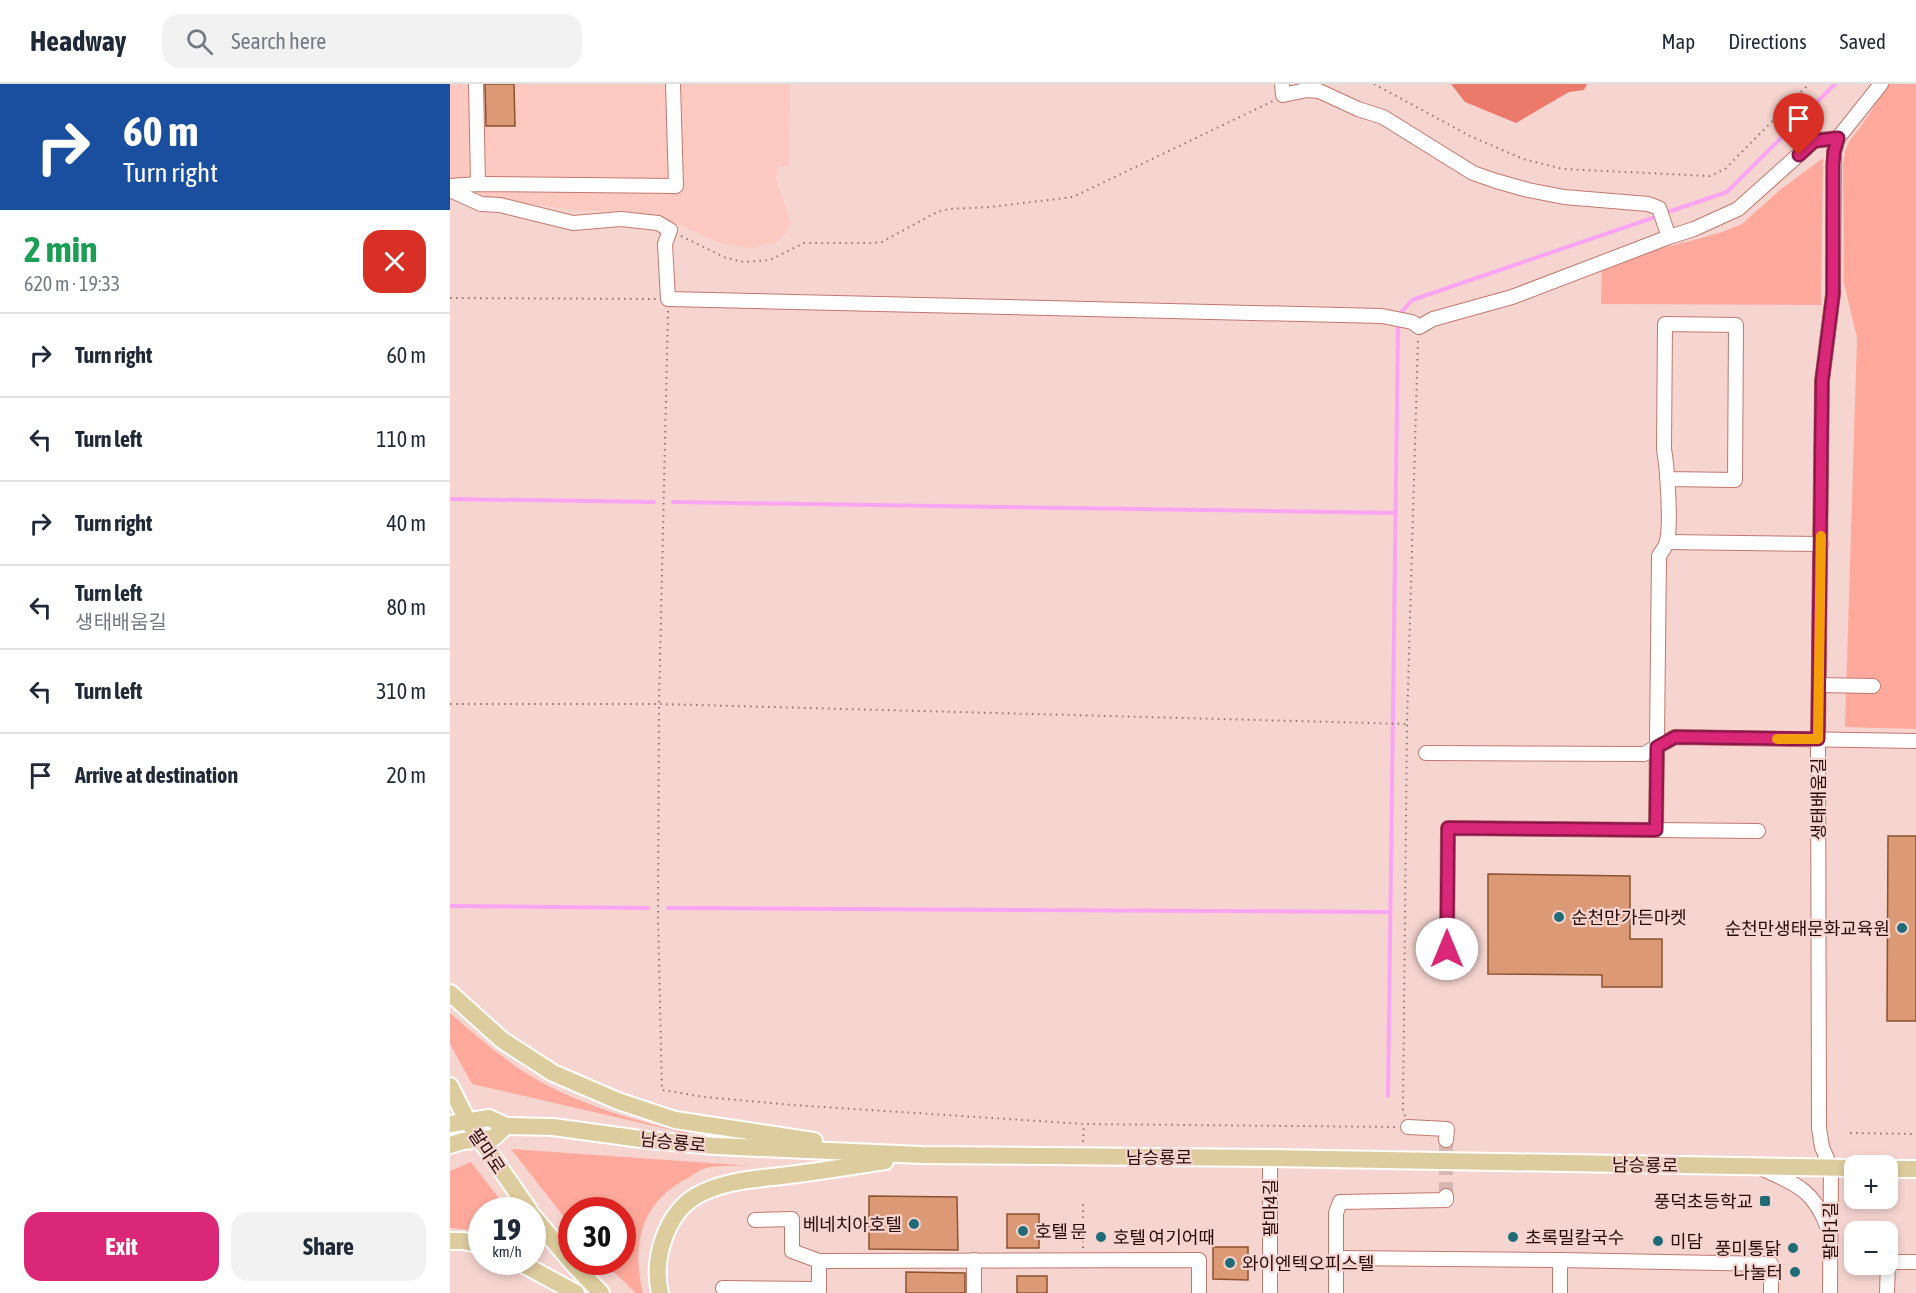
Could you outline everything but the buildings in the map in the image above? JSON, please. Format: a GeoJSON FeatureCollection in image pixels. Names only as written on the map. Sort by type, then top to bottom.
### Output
{"type":"FeatureCollection","features":[{"type":"Feature","properties":{"kind":"main road"},"geometry":{"type":"LineString","coordinates":[[450,993],[502,1040],[553,1073],[618,1101],[675,1119],[715,1127],[922,1155]]}},
{"type":"Feature","properties":{"kind":"main road","name":"팔마로"},"geometry":{"type":"LineString","coordinates":[[452,1094],[479,1139],[520,1197]]}},
{"type":"Feature","properties":{"kind":"main road","name":"남승룡로"},"geometry":{"type":"LineString","coordinates":[[450,1124],[489,1118],[506,1126],[553,1127],[648,1140],[715,1146],[922,1155],[1270,1158],[1844,1168]]}},
{"type":"Feature","properties":{"kind":"main road"},"geometry":{"type":"LineString","coordinates":[[450,1145],[493,1138],[506,1126]]}},
{"type":"Feature","properties":{"kind":"main road"},"geometry":{"type":"LineString","coordinates":[[660,1293],[658,1270],[664,1239],[677,1214],[694,1197],[727,1184],[922,1155]]}},
{"type":"Feature","properties":{"kind":"main road"},"geometry":{"type":"LineString","coordinates":[[1898,1169],[1916,1169]]}},
{"type":"Feature","properties":{"kind":"main road"},"geometry":{"type":"LineString","coordinates":[[546,1232],[601,1293]]}},
{"type":"Feature","properties":{"kind":"main road"},"geometry":{"type":"LineString","coordinates":[[450,1240],[468,1242]]}},
{"type":"Feature","properties":{"kind":"main road"},"geometry":{"type":"LineString","coordinates":[[543,1275],[576,1293]]}},
{"type":"Feature","properties":{"kind":"street"},"geometry":{"type":"LineString","coordinates":[[476,84],[478,184]]}},
{"type":"Feature","properties":{"kind":"street"},"geometry":{"type":"LineString","coordinates":[[450,188],[478,184],[676,186],[673,84]]}},
{"type":"Feature","properties":{"kind":"street"},"geometry":{"type":"LineString","coordinates":[[450,188],[481,204],[500,205],[573,224],[621,219],[658,223],[670,230],[665,244],[668,299],[1392,317],[1415,324],[1512,297],[1668,233],[1694,229],[1738,209],[1814,141],[1838,138],[1881,84]]}},
{"type":"Feature","properties":{"kind":"street"},"geometry":{"type":"LineString","coordinates":[[1283,90],[1318,91],[1358,109],[1383,117],[1473,174],[1528,190],[1564,197],[1648,204],[1659,208],[1668,233]]}},
{"type":"Feature","properties":{"kind":"street","name":"생태배움길"},"geometry":{"type":"LineString","coordinates":[[1831,1168],[1822,1147],[1819,1128],[1818,739],[1822,381],[1833,294],[1834,158],[1838,138]]}},
{"type":"Feature","properties":{"kind":"street"},"geometry":{"type":"LineString","coordinates":[[1656,830],[1659,556],[1667,542],[1667,473],[1664,449],[1665,324],[1736,325],[1735,480],[1667,473]]}},
{"type":"Feature","properties":{"kind":"street"},"geometry":{"type":"LineString","coordinates":[[1667,542],[1821,544]]}},
{"type":"Feature","properties":{"kind":"street"},"geometry":{"type":"LineString","coordinates":[[1819,685],[1873,686]]}},
{"type":"Feature","properties":{"kind":"street"},"geometry":{"type":"LineString","coordinates":[[1426,753],[1644,754],[1675,737],[1916,741]]}},
{"type":"Feature","properties":{"kind":"street"},"geometry":{"type":"LineString","coordinates":[[1447,949],[1448,828],[1758,831]]}},
{"type":"Feature","properties":{"kind":"street"},"geometry":{"type":"LineString","coordinates":[[1408,1127],[1447,1128],[1446,1140]]}},
{"type":"Feature","properties":{"kind":"street","name":"팔마4길"},"geometry":{"type":"LineString","coordinates":[[1270,1158],[1270,1293]]}},
{"type":"Feature","properties":{"kind":"street"},"geometry":{"type":"LineString","coordinates":[[1759,1167],[1793,1183],[1808,1193],[1821,1209],[1830,1235]]}},
{"type":"Feature","properties":{"kind":"street","name":"팔마1길"},"geometry":{"type":"LineString","coordinates":[[1830,1293],[1831,1168]]}},
{"type":"Feature","properties":{"kind":"street"},"geometry":{"type":"LineString","coordinates":[[1336,1293],[1336,1213],[1340,1202],[1446,1200],[1446,1196]]}},
{"type":"Feature","properties":{"kind":"street"},"geometry":{"type":"LineString","coordinates":[[755,1220],[792,1220],[792,1251],[819,1261],[1199,1260],[1199,1293]]}},
{"type":"Feature","properties":{"kind":"street"},"geometry":{"type":"LineString","coordinates":[[1335,1258],[1771,1264],[1771,1293]]}},
{"type":"Feature","properties":{"kind":"street"},"geometry":{"type":"LineString","coordinates":[[974,1260],[974,1293]]}},
{"type":"Feature","properties":{"kind":"street"},"geometry":{"type":"LineString","coordinates":[[1560,1260],[1560,1293]]}},
{"type":"Feature","properties":{"kind":"street"},"geometry":{"type":"LineString","coordinates":[[723,1288],[819,1291],[819,1261]]}},
{"type":"Feature","properties":{"kind":"street"},"geometry":{"type":"LineString","coordinates":[[1887,1293],[1888,1262],[1916,1262]]}},
{"type":"Feature","properties":{"kind":"path"},"geometry":{"type":"LineString","coordinates":[[1374,84],[1470,136],[1522,159],[1563,169],[1710,176],[1725,169],[1809,84]]}},
{"type":"Feature","properties":{"kind":"path"},"geometry":{"type":"LineString","coordinates":[[670,230],[726,258],[744,262],[770,260],[804,243],[882,242],[949,208],[990,207],[1073,196],[1283,90]]}},
{"type":"Feature","properties":{"kind":"path"},"geometry":{"type":"LineString","coordinates":[[450,298],[668,299],[659,704],[658,916],[662,1090],[705,1097],[793,1105],[1084,1124],[1408,1127],[1403,1110],[1407,724],[1415,324]]}},
{"type":"Feature","properties":{"kind":"path"},"geometry":{"type":"LineString","coordinates":[[450,704],[659,704],[1407,724]]}},
{"type":"Feature","properties":{"kind":"path"},"geometry":{"type":"LineString","coordinates":[[1083,1142],[1084,1124]]}},
{"type":"Feature","properties":{"kind":"path"},"geometry":{"type":"LineString","coordinates":[[1850,1133],[1916,1134]]}},
{"type":"Feature","properties":{"kind":"path"},"geometry":{"type":"LineString","coordinates":[[1083,1202],[1083,1260]]}},
{"type":"Feature","properties":{"kind":"shaded area"},"geometry":{"type":"Polygon","coordinates":[[[450,84],[790,84],[789,167],[778,166],[776,179],[791,223],[776,243],[748,248],[720,243],[654,214],[573,210],[474,199],[450,201],[450,84]]]}},
{"type":"Feature","properties":{"kind":"shaded area"},"geometry":{"type":"Polygon","coordinates":[[[1451,84],[1587,84],[1584,90],[1569,92],[1516,123],[1465,102],[1451,84]]]}},
{"type":"Feature","properties":{"kind":"shaded area"},"geometry":{"type":"Polygon","coordinates":[[[1889,84],[1916,84],[1916,729],[1845,727],[1857,338],[1844,283],[1843,163],[1850,140],[1889,84]]]}},
{"type":"Feature","properties":{"kind":"shaded area"},"geometry":{"type":"Polygon","coordinates":[[[1823,158],[1821,305],[1601,304],[1602,263],[1698,239],[1742,224],[1780,190],[1823,158]]]}},
{"type":"Feature","properties":{"kind":"shaded area"},"geometry":{"type":"Polygon","coordinates":[[[450,1013],[521,1070],[570,1096],[648,1123],[728,1141],[710,1139],[472,1084],[450,1044],[450,1013]]]}},
{"type":"Feature","properties":{"kind":"shaded area"},"geometry":{"type":"Polygon","coordinates":[[[511,1149],[752,1166],[723,1166],[704,1169],[671,1189],[659,1200],[649,1213],[639,1242],[638,1258],[643,1293],[636,1293],[617,1275],[636,1275],[636,1197],[558,1197],[558,1209],[511,1149]]]}},
{"type":"Feature","properties":{"kind":"shaded area"},"geometry":{"type":"Polygon","coordinates":[[[471,1162],[498,1197],[468,1197],[468,1230],[450,1228],[450,1171],[471,1162]]]}},
{"type":"Feature","properties":{"kind":"waterway"},"geometry":{"type":"LineString","coordinates":[[1665,213],[1727,192],[1835,84]]}},
{"type":"Feature","properties":{"kind":"waterway"},"geometry":{"type":"LineString","coordinates":[[1398,316],[1412,300],[1658,216]]}},
{"type":"Feature","properties":{"kind":"waterway"},"geometry":{"type":"LineString","coordinates":[[1388,1096],[1398,323]]}},
{"type":"Feature","properties":{"kind":"waterway"},"geometry":{"type":"LineString","coordinates":[[450,499],[654,502]]}},
{"type":"Feature","properties":{"kind":"waterway"},"geometry":{"type":"LineString","coordinates":[[673,502],[1396,513]]}},
{"type":"Feature","properties":{"kind":"waterway"},"geometry":{"type":"LineString","coordinates":[[450,906],[648,908]]}},
{"type":"Feature","properties":{"kind":"waterway"},"geometry":{"type":"LineString","coordinates":[[668,908],[1390,912]]}},
{"type":"Feature","properties":{"kind":"tunnel"},"geometry":{"type":"LineString","coordinates":[[1446,1140],[1446,1196]]}},
{"type":"Feature","properties":{"kind":"slow traffic"},"geometry":{"type":"LineString","coordinates":[[1777,739],[1818,739],[1821,536]]}},
{"type":"Feature","properties":{"kind":"place","name":"순천만가든마켓"},"geometry":{"type":"Point","coordinates":[1559,917]}},
{"type":"Feature","properties":{"kind":"place","name":"순천만생태문화교육원"},"geometry":{"type":"Point","coordinates":[1902,928]}},
{"type":"Feature","properties":{"kind":"place","name":"풍덕초등학교"},"geometry":{"type":"Point","coordinates":[1765,1201]}},
{"type":"Feature","properties":{"kind":"place","name":"베네치아호텔"},"geometry":{"type":"Point","coordinates":[914,1224]}},
{"type":"Feature","properties":{"kind":"place","name":"호텔 문"},"geometry":{"type":"Point","coordinates":[1023,1231]}},
{"type":"Feature","properties":{"kind":"place","name":"호텔 여기어때"},"geometry":{"type":"Point","coordinates":[1101,1237]}},
{"type":"Feature","properties":{"kind":"place","name":"초록밀칼국수"},"geometry":{"type":"Point","coordinates":[1513,1237]}},
{"type":"Feature","properties":{"kind":"place","name":"미담"},"geometry":{"type":"Point","coordinates":[1658,1241]}},
{"type":"Feature","properties":{"kind":"place","name":"풍미통닭"},"geometry":{"type":"Point","coordinates":[1793,1248]}},
{"type":"Feature","properties":{"kind":"place","name":"와이엔텍오피스텔"},"geometry":{"type":"Point","coordinates":[1230,1263]}},
{"type":"Feature","properties":{"kind":"place","name":"나눌터"},"geometry":{"type":"Point","coordinates":[1795,1272]}},
{"type":"Feature","properties":{"kind":"route"},"geometry":{"type":"LineString","coordinates":[[1447,949],[1448,828],[1656,830],[1657,747],[1675,737],[1818,739],[1822,381],[1833,294],[1833,165],[1838,138],[1814,141],[1799,155]]}}]}
